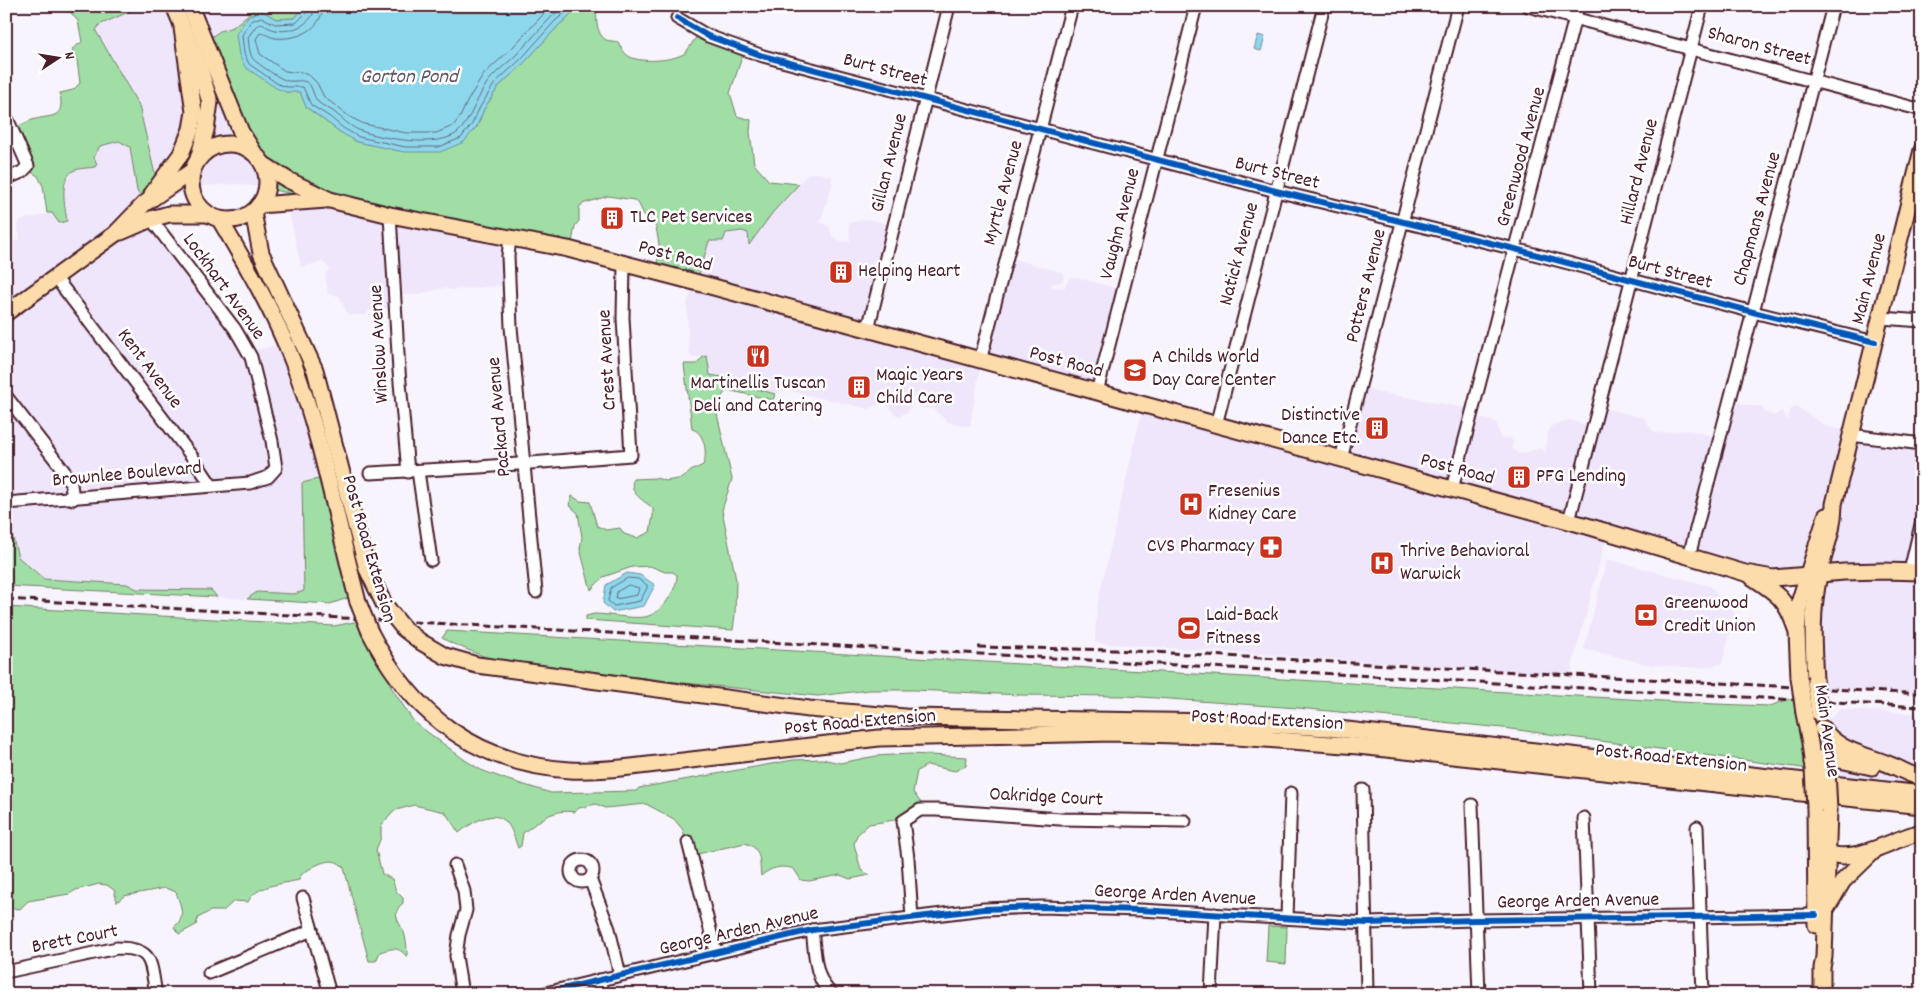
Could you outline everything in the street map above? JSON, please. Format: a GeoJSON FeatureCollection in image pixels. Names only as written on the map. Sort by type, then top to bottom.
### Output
{"type":"FeatureCollection","features":[{"type":"Feature","properties":{"kind":"main road"},"geometry":{"type":"LineString","coordinates":[[174,6],[200,69],[210,102],[206,130],[190,182],[192,194],[198,205],[213,217]]}},
{"type":"Feature","properties":{"kind":"main road"},"geometry":{"type":"LineString","coordinates":[[190,6],[241,132],[266,174],[265,196],[256,209]]}},
{"type":"Feature","properties":{"kind":"main road"},"geometry":{"type":"LineString","coordinates":[[6,313],[115,234],[144,204],[181,154],[191,129],[194,112],[193,93],[182,28]]}},
{"type":"Feature","properties":{"kind":"main road","name":"Post Road"},"geometry":{"type":"LineString","coordinates":[[144,204],[195,165],[207,150],[218,145],[230,143],[242,146],[288,180],[330,200],[390,215],[568,249],[1341,458],[1745,572],[1773,578],[1844,572],[1916,572]]}},
{"type":"Feature","properties":{"kind":"main road","name":"Main Avenue"},"geometry":{"type":"LineString","coordinates":[[1821,912],[1828,853],[1822,809],[1815,718],[1812,576],[1825,517],[1834,504],[1921,160]]}},
{"type":"Feature","properties":{"kind":"main road","name":"Post Road"},"geometry":{"type":"LineString","coordinates":[[115,234],[151,219],[169,214],[232,220],[243,218],[256,209],[330,200]]}},
{"type":"Feature","properties":{"kind":"main road","name":"Post Road Extension"},"geometry":{"type":"LineString","coordinates":[[256,209],[261,253],[315,370],[367,568],[384,604],[404,629],[421,642],[445,656],[477,665],[809,709],[905,717],[1223,722],[1329,728],[1847,792]]}},
{"type":"Feature","properties":{"kind":"main road","name":"Post Road Extension"},"geometry":{"type":"LineString","coordinates":[[213,217],[260,289],[293,361],[308,407],[358,602],[370,632],[382,655],[420,705],[455,734],[490,753],[532,764],[569,770],[596,770],[879,738],[1113,733],[1236,738],[1358,746],[1847,792]]}},
{"type":"Feature","properties":{"kind":"main road"},"geometry":{"type":"LineString","coordinates":[[1745,572],[1782,599],[1790,611],[1797,632]]}},
{"type":"Feature","properties":{"kind":"main road","name":"Main Avenue"},"geometry":{"type":"LineString","coordinates":[[1812,576],[1800,600],[1797,632],[1799,678],[1815,718],[1810,743],[1819,764]]}},
{"type":"Feature","properties":{"kind":"main road"},"geometry":{"type":"LineString","coordinates":[[1815,718],[1828,736],[1838,744],[1917,777]]}},
{"type":"Feature","properties":{"kind":"main road"},"geometry":{"type":"LineString","coordinates":[[1819,764],[1917,777]]}},
{"type":"Feature","properties":{"kind":"main road"},"geometry":{"type":"LineString","coordinates":[[1847,792],[1922,794]]}},
{"type":"Feature","properties":{"kind":"main road"},"geometry":{"type":"LineString","coordinates":[[1847,792],[1922,806]]}},
{"type":"Feature","properties":{"kind":"main road","name":"Main Avenue"},"geometry":{"type":"LineString","coordinates":[[1822,809],[1816,832],[1824,957],[1822,994]]}},
{"type":"Feature","properties":{"kind":"main road"},"geometry":{"type":"LineString","coordinates":[[1816,832],[1822,848],[1828,853],[1843,856],[1876,849],[1898,839],[1922,832]]}},
{"type":"Feature","properties":{"kind":"main road"},"geometry":{"type":"LineString","coordinates":[[1821,912],[1843,881],[1876,849]]}},
{"type":"Feature","properties":{"kind":"street","name":"Gillan Avenue"},"geometry":{"type":"LineString","coordinates":[[868,329],[949,6]]}},
{"type":"Feature","properties":{"kind":"street","name":"Myrtle Avenue"},"geometry":{"type":"LineString","coordinates":[[980,361],[1072,6]]}},
{"type":"Feature","properties":{"kind":"street","name":"Vaughn Avenue"},"geometry":{"type":"LineString","coordinates":[[1097,392],[1196,6]]}},
{"type":"Feature","properties":{"kind":"street","name":"Natick Avenue"},"geometry":{"type":"LineString","coordinates":[[1216,425],[1324,6]]}},
{"type":"Feature","properties":{"kind":"street","name":"Potters Avenue"},"geometry":{"type":"LineString","coordinates":[[1341,458],[1458,6]]}},
{"type":"Feature","properties":{"kind":"street","name":"Sharon Street"},"geometry":{"type":"LineString","coordinates":[[1528,6],[1922,110]]}},
{"type":"Feature","properties":{"kind":"street","name":"Greenwood Avenue"},"geometry":{"type":"LineString","coordinates":[[1452,489],[1578,6]]}},
{"type":"Feature","properties":{"kind":"street","name":"Hillard Avenue"},"geometry":{"type":"LineString","coordinates":[[1569,522],[1702,6]]}},
{"type":"Feature","properties":{"kind":"street","name":"Chapmans Avenue"},"geometry":{"type":"LineString","coordinates":[[1688,556],[1832,6]]}},
{"type":"Feature","properties":{"kind":"street","name":"Burt Street"},"geometry":{"type":"LineString","coordinates":[[677,18],[708,36],[763,56],[1276,191],[1515,249],[1875,342]]}},
{"type":"Feature","properties":{"kind":"street"},"geometry":{"type":"LineString","coordinates":[[6,116],[28,166],[22,172],[6,179]]}},
{"type":"Feature","properties":{"kind":"street","name":"Winslow Avenue"},"geometry":{"type":"LineString","coordinates":[[390,215],[399,372],[413,471],[431,560]]}},
{"type":"Feature","properties":{"kind":"street","name":"Lockhart Avenue"},"geometry":{"type":"LineString","coordinates":[[151,219],[235,329],[250,357],[272,441],[276,468],[268,477],[250,483]]}},
{"type":"Feature","properties":{"kind":"street","name":"Packard Avenue"},"geometry":{"type":"LineString","coordinates":[[510,238],[508,256],[511,327],[536,592]]}},
{"type":"Feature","properties":{"kind":"street","name":"Crest Avenue"},"geometry":{"type":"LineString","coordinates":[[524,464],[632,455],[623,318],[624,264]]}},
{"type":"Feature","properties":{"kind":"street","name":"Kent Avenue"},"geometry":{"type":"LineString","coordinates":[[55,277],[194,458],[212,486]]}},
{"type":"Feature","properties":{"kind":"street"},"geometry":{"type":"LineString","coordinates":[[1881,318],[1922,322]]}},
{"type":"Feature","properties":{"kind":"street"},"geometry":{"type":"LineString","coordinates":[[6,396],[64,471],[71,484],[73,499]]}},
{"type":"Feature","properties":{"kind":"street"},"geometry":{"type":"LineString","coordinates":[[1852,435],[1922,444]]}},
{"type":"Feature","properties":{"kind":"street"},"geometry":{"type":"LineString","coordinates":[[370,473],[524,464]]}},
{"type":"Feature","properties":{"kind":"street","name":"Brownlee Boulevard"},"geometry":{"type":"LineString","coordinates":[[6,503],[250,483]]}},
{"type":"Feature","properties":{"kind":"street"},"geometry":{"type":"LineString","coordinates":[[1916,572],[1922,520]]}},
{"type":"Feature","properties":{"kind":"street"},"geometry":{"type":"LineString","coordinates":[[1363,790],[1367,994]]}},
{"type":"Feature","properties":{"kind":"street"},"geometry":{"type":"LineString","coordinates":[[1287,918],[1291,793]]}},
{"type":"Feature","properties":{"kind":"street"},"geometry":{"type":"LineString","coordinates":[[1472,805],[1479,994]]}},
{"type":"Feature","properties":{"kind":"street","name":"Oakridge Court"},"geometry":{"type":"LineString","coordinates":[[912,918],[908,858],[903,821],[920,810],[1060,819],[1185,820]]}},
{"type":"Feature","properties":{"kind":"street"},"geometry":{"type":"LineString","coordinates":[[1584,818],[1591,994]]}},
{"type":"Feature","properties":{"kind":"street"},"geometry":{"type":"LineString","coordinates":[[1697,827],[1703,994]]}},
{"type":"Feature","properties":{"kind":"street"},"geometry":{"type":"LineString","coordinates":[[688,842],[716,952]]}},
{"type":"Feature","properties":{"kind":"street"},"geometry":{"type":"LineString","coordinates":[[455,864],[464,891],[466,910],[459,935],[456,956],[462,994]]}},
{"type":"Feature","properties":{"kind":"street"},"geometry":{"type":"LineString","coordinates":[[590,879],[609,929],[620,975]]}},
{"type":"Feature","properties":{"kind":"street"},"geometry":{"type":"LineString","coordinates":[[303,898],[330,994]]}},
{"type":"Feature","properties":{"kind":"street","name":"George Arden Avenue"},"geometry":{"type":"LineString","coordinates":[[541,994],[812,930],[984,909],[1042,907],[1215,914],[1367,924],[1476,920],[1701,917],[1821,912]]}},
{"type":"Feature","properties":{"kind":"street"},"geometry":{"type":"LineString","coordinates":[[1211,994],[1215,914]]}},
{"type":"Feature","properties":{"kind":"street"},"geometry":{"type":"LineString","coordinates":[[209,973],[312,930]]}},
{"type":"Feature","properties":{"kind":"street"},"geometry":{"type":"LineString","coordinates":[[812,930],[819,974],[824,988],[832,994]]}},
{"type":"Feature","properties":{"kind":"street","name":"Brett Court"},"geometry":{"type":"LineString","coordinates":[[6,972],[118,948],[141,950],[148,957],[156,994]]}},
{"type":"Feature","properties":{"kind":"street"},"geometry":{"type":"LineString","coordinates":[[599,980],[603,994]]}},
{"type":"Feature","properties":{"kind":"shaded area"},"geometry":{"type":"Polygon","coordinates":[[[89,6],[134,6],[100,13],[89,6]]]}},
{"type":"Feature","properties":{"kind":"shaded area"},"geometry":{"type":"Polygon","coordinates":[[[142,6],[258,6],[233,27],[220,31],[237,110],[263,187],[237,184],[204,186],[165,199],[96,31],[99,25],[142,6]]]}},
{"type":"Feature","properties":{"kind":"shaded area"},"geometry":{"type":"Polygon","coordinates":[[[119,141],[130,147],[137,190],[148,208],[147,213],[250,351],[288,343],[322,478],[302,483],[304,591],[294,594],[257,592],[243,599],[217,597],[211,590],[137,589],[127,584],[44,579],[18,557],[9,523],[6,524],[6,244],[20,239],[17,225],[20,220],[52,213],[69,176],[74,170],[95,167],[97,164],[94,157],[100,146],[119,141]]]}},
{"type":"Feature","properties":{"kind":"shaded area"},"geometry":{"type":"Polygon","coordinates":[[[809,173],[819,173],[832,177],[832,186],[820,222],[829,226],[832,236],[841,241],[850,242],[849,223],[868,219],[893,226],[870,327],[977,360],[1010,258],[1064,273],[1063,281],[1051,284],[1052,287],[1064,288],[1069,278],[1076,277],[1123,290],[1099,391],[981,361],[970,426],[963,426],[949,423],[932,408],[924,409],[913,396],[911,397],[908,412],[900,416],[894,414],[889,407],[879,404],[869,409],[786,390],[775,394],[757,389],[750,382],[710,375],[707,356],[693,358],[689,354],[687,305],[693,282],[697,281],[709,241],[723,241],[726,233],[742,231],[748,233],[749,244],[773,212],[809,173]]]}},
{"type":"Feature","properties":{"kind":"shaded area"},"geometry":{"type":"Polygon","coordinates":[[[285,193],[508,238],[508,285],[452,290],[444,288],[414,295],[398,295],[395,307],[369,311],[365,315],[348,315],[339,296],[328,294],[325,273],[330,269],[323,262],[301,267],[285,193]]]}},
{"type":"Feature","properties":{"kind":"shaded area"},"geometry":{"type":"Polygon","coordinates":[[[1355,383],[1377,392],[1473,409],[1475,416],[1497,423],[1501,439],[1509,437],[1514,442],[1511,448],[1519,454],[1541,448],[1545,453],[1547,435],[1552,425],[1570,420],[1594,427],[1603,408],[1644,418],[1652,430],[1659,433],[1689,430],[1716,437],[1729,400],[1751,406],[1761,406],[1765,412],[1774,416],[1782,411],[1788,421],[1790,410],[1796,406],[1827,427],[1922,443],[1922,694],[1830,689],[1809,697],[1798,648],[1797,585],[1778,585],[1608,531],[1570,675],[1095,643],[1096,610],[1143,406],[1333,454],[1355,383]]]}},
{"type":"Feature","properties":{"kind":"shaded area"},"geometry":{"type":"Polygon","coordinates":[[[1607,559],[1710,586],[1735,613],[1722,664],[1701,668],[1651,665],[1584,649],[1607,559]]]}},
{"type":"Feature","properties":{"kind":"shaded area"},"geometry":{"type":"Polygon","coordinates":[[[1841,709],[1922,714],[1922,806],[1830,799],[1802,714],[1815,714],[1821,726],[1841,709]]]}},
{"type":"Feature","properties":{"kind":"green space"},"geometry":{"type":"Polygon","coordinates":[[[68,6],[89,6],[100,13],[142,6],[99,25],[96,31],[139,106],[157,183],[165,199],[148,208],[137,191],[130,147],[119,141],[100,146],[94,157],[97,164],[95,167],[77,169],[66,179],[64,201],[67,221],[59,223],[52,213],[47,213],[43,186],[38,176],[28,170],[14,129],[32,120],[55,115],[60,108],[60,93],[73,90],[80,83],[77,60],[72,49],[82,42],[78,21],[68,6]]]}},
{"type":"Feature","properties":{"kind":"green space"},"geometry":{"type":"Polygon","coordinates":[[[258,6],[305,6],[295,18],[276,19],[264,12],[286,92],[300,91],[306,107],[340,132],[477,127],[484,109],[499,86],[524,63],[559,25],[581,6],[598,6],[597,24],[600,34],[606,40],[618,42],[627,55],[639,60],[666,59],[681,55],[686,52],[700,32],[744,51],[730,93],[737,116],[751,120],[750,132],[754,164],[769,181],[799,184],[773,212],[749,245],[748,233],[742,231],[726,233],[723,241],[709,241],[697,281],[655,271],[660,250],[656,227],[644,215],[639,204],[634,200],[608,196],[582,204],[579,208],[579,221],[575,226],[571,248],[268,189],[263,187],[241,120],[204,42],[220,31],[233,27],[258,6]]]}},
{"type":"Feature","properties":{"kind":"green space"},"geometry":{"type":"Polygon","coordinates":[[[707,356],[710,375],[750,382],[757,389],[775,394],[773,400],[727,390],[715,405],[732,479],[722,510],[736,580],[733,630],[586,620],[586,616],[594,614],[645,617],[662,607],[671,595],[677,575],[673,572],[665,572],[650,566],[632,567],[603,577],[591,590],[580,549],[582,537],[578,513],[569,505],[572,496],[580,501],[590,502],[597,526],[606,530],[620,528],[624,534],[637,538],[650,532],[653,508],[635,493],[632,484],[633,479],[656,478],[666,481],[683,478],[691,471],[703,465],[705,456],[704,444],[700,434],[692,429],[684,364],[697,364],[703,357],[707,356]]]}},
{"type":"Feature","properties":{"kind":"green space"},"geometry":{"type":"Polygon","coordinates":[[[322,478],[351,597],[330,604],[247,599],[257,592],[294,594],[304,591],[302,483],[322,478]]]}},
{"type":"Feature","properties":{"kind":"green space"},"geometry":{"type":"Polygon","coordinates":[[[9,523],[18,557],[44,579],[127,584],[137,589],[211,590],[217,597],[6,586],[6,524],[9,523]]]}},
{"type":"Feature","properties":{"kind":"green space"},"geometry":{"type":"Polygon","coordinates":[[[6,607],[334,626],[359,621],[368,646],[387,674],[391,687],[414,722],[481,770],[551,793],[636,791],[639,788],[793,760],[822,759],[840,763],[876,756],[910,754],[967,757],[966,766],[955,771],[927,765],[917,771],[913,792],[926,810],[907,818],[869,824],[857,835],[854,844],[861,870],[870,875],[850,879],[840,875],[809,881],[801,880],[794,869],[785,867],[773,869],[761,876],[759,855],[754,848],[745,843],[693,855],[687,848],[683,830],[674,819],[646,804],[605,808],[596,804],[579,808],[574,812],[559,812],[547,816],[523,833],[521,846],[518,848],[509,825],[502,818],[489,817],[482,819],[469,825],[459,833],[445,812],[414,805],[393,811],[381,826],[381,837],[376,850],[382,874],[392,879],[396,891],[403,898],[403,903],[399,907],[397,916],[407,944],[407,957],[401,951],[392,949],[380,952],[376,961],[369,961],[344,868],[334,861],[323,862],[311,868],[301,875],[299,880],[263,889],[252,896],[248,902],[234,901],[223,911],[210,911],[198,918],[196,925],[179,934],[174,927],[181,915],[176,892],[165,888],[124,896],[117,902],[114,890],[107,885],[99,884],[76,890],[69,894],[28,901],[20,909],[6,910],[6,607]]]}},
{"type":"Feature","properties":{"kind":"green space"},"geometry":{"type":"Polygon","coordinates":[[[447,631],[1715,704],[1770,706],[1792,698],[1801,713],[1810,769],[1503,728],[1298,708],[1127,696],[1020,695],[915,690],[869,690],[818,696],[684,683],[488,658],[442,638],[447,631]]]}},
{"type":"Feature","properties":{"kind":"green space"},"geometry":{"type":"Polygon","coordinates":[[[1268,926],[1287,927],[1286,964],[1266,962],[1268,926]]]}},
{"type":"Feature","properties":{"kind":"water","name":"Gorton Pond"},"geometry":{"type":"Polygon","coordinates":[[[305,6],[580,6],[499,86],[484,109],[477,126],[464,142],[440,152],[404,152],[357,142],[306,107],[300,92],[286,92],[276,88],[245,67],[239,55],[236,34],[248,16],[260,11],[276,19],[295,18],[305,6]]]}},
{"type":"Feature","properties":{"kind":"water"},"geometry":{"type":"Polygon","coordinates":[[[1258,35],[1265,37],[1261,51],[1254,49],[1258,35]]]}},
{"type":"Feature","properties":{"kind":"water"},"geometry":{"type":"Polygon","coordinates":[[[627,573],[640,575],[655,585],[644,606],[613,612],[603,603],[606,585],[627,573]]]}},
{"type":"Feature","properties":{"kind":"railway"},"geometry":{"type":"LineString","coordinates":[[6,599],[1922,707]]}},
{"type":"Feature","properties":{"kind":"railway"},"geometry":{"type":"LineString","coordinates":[[978,647],[1115,650],[1922,694]]}},
{"type":"Feature","properties":{"kind":"cycle path"},"geometry":{"type":"LineString","coordinates":[[677,18],[708,36],[763,56],[1276,191],[1515,249],[1875,342]]}},
{"type":"Feature","properties":{"kind":"cycle path"},"geometry":{"type":"LineString","coordinates":[[541,994],[812,930],[984,909],[1042,907],[1140,910],[1367,923],[1816,915]]}},
{"type":"Feature","properties":{"kind":"place","name":"TLC Pet Services"},"geometry":{"type":"Point","coordinates":[612,218]}},
{"type":"Feature","properties":{"kind":"place","name":"Helping Heart"},"geometry":{"type":"Point","coordinates":[841,272]}},
{"type":"Feature","properties":{"kind":"place","name":"Martinellis Tuscan Deli and Catering"},"geometry":{"type":"Point","coordinates":[758,356]}},
{"type":"Feature","properties":{"kind":"place","name":"A Childs World Day Care Center"},"geometry":{"type":"Point","coordinates":[1135,370]}},
{"type":"Feature","properties":{"kind":"place","name":"Magic Years Child Care"},"geometry":{"type":"Point","coordinates":[859,387]}},
{"type":"Feature","properties":{"kind":"place","name":"Distinctive Dance Etc."},"geometry":{"type":"Point","coordinates":[1377,428]}},
{"type":"Feature","properties":{"kind":"place","name":"PFG Lending"},"geometry":{"type":"Point","coordinates":[1519,477]}},
{"type":"Feature","properties":{"kind":"place","name":"Fresenius Kidney Care"},"geometry":{"type":"Point","coordinates":[1191,504]}},
{"type":"Feature","properties":{"kind":"place","name":"CVS Pharmacy"},"geometry":{"type":"Point","coordinates":[1271,547]}},
{"type":"Feature","properties":{"kind":"place","name":"Thrive Behavioral Warwick"},"geometry":{"type":"Point","coordinates":[1382,563]}},
{"type":"Feature","properties":{"kind":"place","name":"Greenwood Credit Union"},"geometry":{"type":"Point","coordinates":[1646,615]}},
{"type":"Feature","properties":{"kind":"place","name":"Laid-Back Fitness"},"geometry":{"type":"Point","coordinates":[1189,628]}}]}
